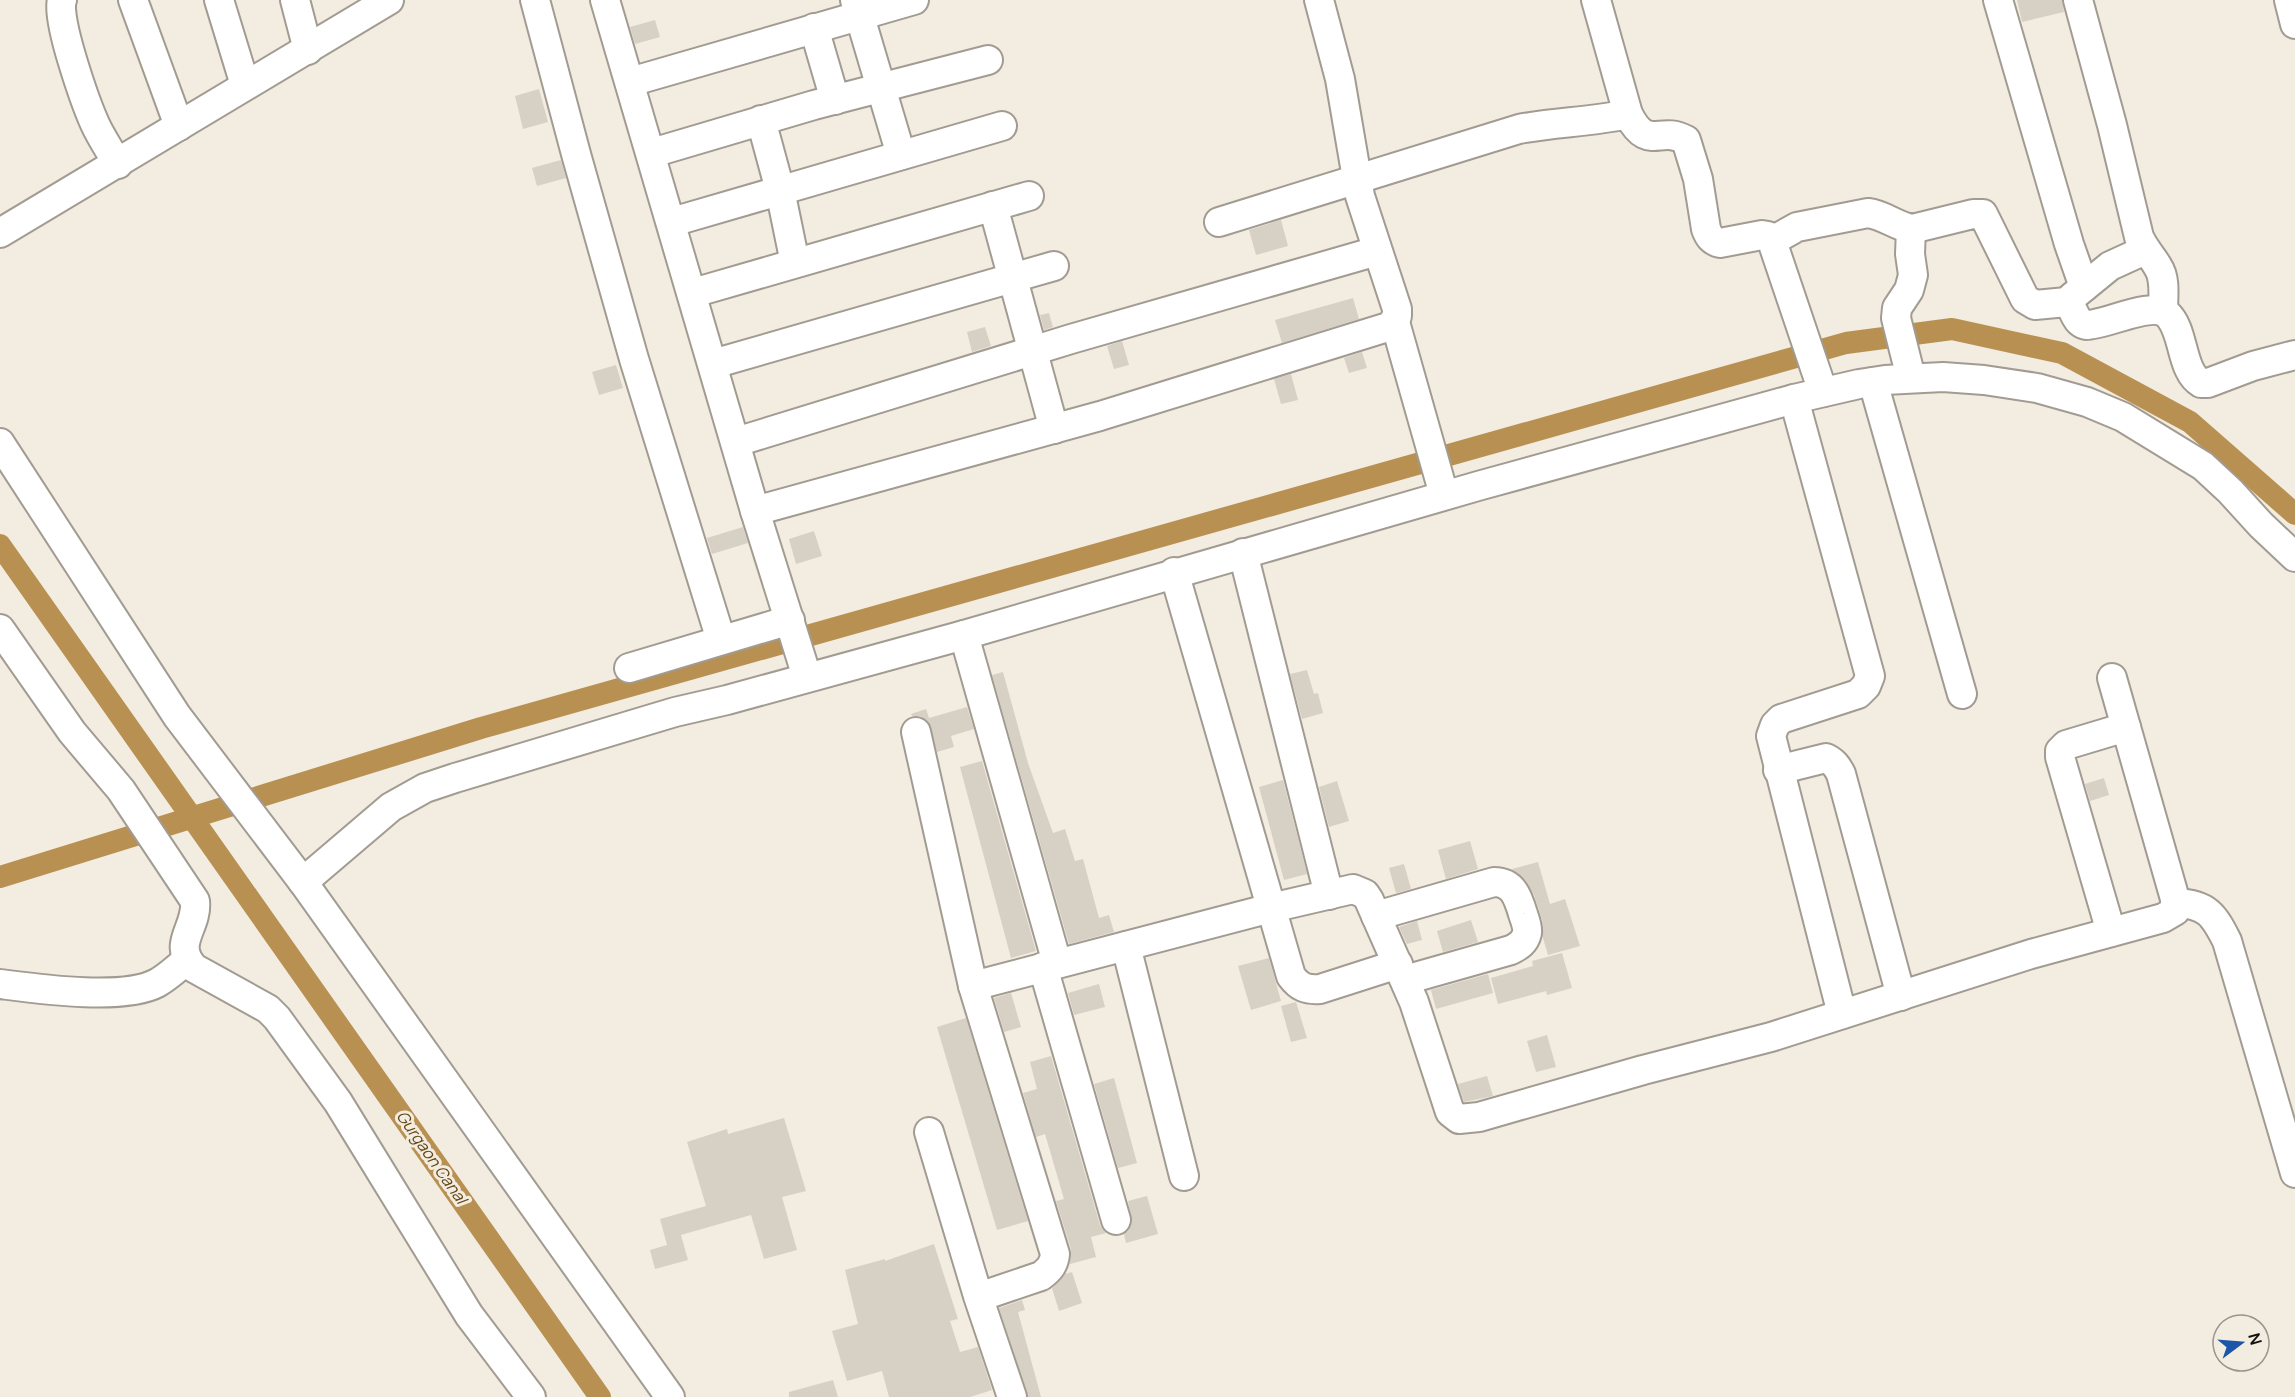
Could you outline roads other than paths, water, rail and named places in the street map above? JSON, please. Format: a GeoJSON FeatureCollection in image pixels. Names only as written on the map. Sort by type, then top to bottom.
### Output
{"type":"FeatureCollection","features":[{"type":"Feature","properties":{"kind":"street"},"geometry":{"type":"LineString","coordinates":[[62,0],[60,6],[62,22],[86,102],[118,164]]}},
{"type":"Feature","properties":{"kind":"street"},"geometry":{"type":"LineString","coordinates":[[133,0],[179,126]]}},
{"type":"Feature","properties":{"kind":"street"},"geometry":{"type":"LineString","coordinates":[[219,0],[246,85]]}},
{"type":"Feature","properties":{"kind":"street"},"geometry":{"type":"LineString","coordinates":[[295,0],[308,50]]}},
{"type":"Feature","properties":{"kind":"street"},"geometry":{"type":"LineString","coordinates":[[0,233],[389,0]]}},
{"type":"Feature","properties":{"kind":"street"},"geometry":{"type":"LineString","coordinates":[[535,0],[634,359],[722,640]]}},
{"type":"Feature","properties":{"kind":"street"},"geometry":{"type":"LineString","coordinates":[[606,0],[755,511],[797,645]]}},
{"type":"Feature","properties":{"kind":"street"},"geometry":{"type":"LineString","coordinates":[[630,82],[814,28],[858,7],[914,0]]}},
{"type":"Feature","properties":{"kind":"street"},"geometry":{"type":"LineString","coordinates":[[1319,0],[1340,79],[1356,180],[1396,309],[1395,322],[1444,495]]}},
{"type":"Feature","properties":{"kind":"street"},"geometry":{"type":"LineString","coordinates":[[629,669],[722,640],[797,645],[964,635],[1444,495],[1794,399],[1814,366],[1772,241],[1768,236],[1762,235],[1720,243],[1714,242],[1706,229],[1698,179],[1686,140],[1678,136],[1650,136],[1640,133],[1628,114],[1596,0]]}},
{"type":"Feature","properties":{"kind":"street"},"geometry":{"type":"LineString","coordinates":[[1998,0],[2069,244],[2075,294],[2070,304],[2077,319],[2086,325],[2147,311],[2163,311],[2169,315],[2173,324],[2191,375],[2201,383],[2208,383],[2253,366],[2295,355]]}},
{"type":"Feature","properties":{"kind":"street"},"geometry":{"type":"LineString","coordinates":[[2078,0],[2139,237],[2161,273],[2164,292],[2163,311]]}},
{"type":"Feature","properties":{"kind":"street"},"geometry":{"type":"LineString","coordinates":[[2289,0],[2295,24]]}},
{"type":"Feature","properties":{"kind":"street"},"geometry":{"type":"LineString","coordinates":[[858,7],[901,155]]}},
{"type":"Feature","properties":{"kind":"street"},"geometry":{"type":"LineString","coordinates":[[814,28],[835,100]]}},
{"type":"Feature","properties":{"kind":"street"},"geometry":{"type":"LineString","coordinates":[[652,153],[761,120],[988,60]]}},
{"type":"Feature","properties":{"kind":"street"},"geometry":{"type":"LineString","coordinates":[[1219,222],[1519,129],[1539,125],[1603,120],[1628,114]]}},
{"type":"Feature","properties":{"kind":"street"},"geometry":{"type":"LineString","coordinates":[[761,120],[780,190],[795,263]]}},
{"type":"Feature","properties":{"kind":"street"},"geometry":{"type":"LineString","coordinates":[[672,222],[1002,126]]}},
{"type":"Feature","properties":{"kind":"street"},"geometry":{"type":"LineString","coordinates":[[693,293],[1029,196]]}},
{"type":"Feature","properties":{"kind":"street"},"geometry":{"type":"LineString","coordinates":[[993,206],[1054,429]]}},
{"type":"Feature","properties":{"kind":"street"},"geometry":{"type":"LineString","coordinates":[[1772,241],[1797,227],[1868,213],[1879,214],[1902,227],[1911,229],[1973,214],[1983,214],[2025,299],[2035,305],[2075,294],[2110,266],[2145,250]]}},
{"type":"Feature","properties":{"kind":"street"},"geometry":{"type":"LineString","coordinates":[[1911,229],[1910,254],[1913,275],[1909,290],[1897,308],[1896,318],[1905,354],[1942,377],[1984,380],[2037,388],[2087,402],[2123,417],[2203,466],[2230,491],[2260,525],[2295,557]]}},
{"type":"Feature","properties":{"kind":"street"},"geometry":{"type":"LineString","coordinates":[[736,442],[1032,351],[1377,251]]}},
{"type":"Feature","properties":{"kind":"street"},"geometry":{"type":"LineString","coordinates":[[713,364],[1053,266]]}},
{"type":"Feature","properties":{"kind":"street"},"geometry":{"type":"LineString","coordinates":[[755,511],[1054,429],[1384,329],[1395,322]]}},
{"type":"Feature","properties":{"kind":"street"},"geometry":{"type":"LineString","coordinates":[[1873,382],[1905,354]]}},
{"type":"Feature","properties":{"kind":"street"},"geometry":{"type":"LineString","coordinates":[[1814,366],[1873,382]]}},
{"type":"Feature","properties":{"kind":"street"},"geometry":{"type":"LineString","coordinates":[[1873,382],[1962,694]]}},
{"type":"Feature","properties":{"kind":"street"},"geometry":{"type":"LineString","coordinates":[[1794,399],[1870,676],[1866,686],[1858,694],[1790,715],[1775,725],[1771,736],[1842,1014]]}},
{"type":"Feature","properties":{"kind":"street"},"geometry":{"type":"LineString","coordinates":[[0,443],[177,716],[303,882],[670,1397]]}},
{"type":"Feature","properties":{"kind":"street"},"geometry":{"type":"LineString","coordinates":[[1243,553],[1329,896]]}},
{"type":"Feature","properties":{"kind":"street"},"geometry":{"type":"LineString","coordinates":[[1174,572],[1291,976],[1297,984],[1307,989],[1320,989],[1511,950],[1519,946],[1527,929],[1518,897],[1511,887],[1503,882],[1494,882],[1376,916]]}},
{"type":"Feature","properties":{"kind":"street"},"geometry":{"type":"LineString","coordinates":[[0,629],[72,732],[121,790],[195,901],[196,911],[184,941],[187,960],[194,968],[268,1009],[278,1018],[338,1102],[469,1315],[531,1397]]}},
{"type":"Feature","properties":{"kind":"street"},"geometry":{"type":"LineString","coordinates":[[964,635],[1116,1220]]}},
{"type":"Feature","properties":{"kind":"street"},"geometry":{"type":"LineString","coordinates":[[303,882],[375,819],[408,796],[425,788],[675,712],[797,645]]}},
{"type":"Feature","properties":{"kind":"street"},"geometry":{"type":"LineString","coordinates":[[973,986],[1271,908],[1353,889],[1369,900],[1402,972],[1450,1112],[1460,1119],[1479,1117],[1643,1070],[1771,1037],[2031,954],[2163,918],[2175,911],[2176,903],[2112,678]]}},
{"type":"Feature","properties":{"kind":"street"},"geometry":{"type":"LineString","coordinates":[[2111,932],[2060,751],[2066,745],[2126,727]]}},
{"type":"Feature","properties":{"kind":"street"},"geometry":{"type":"LineString","coordinates":[[916,732],[973,986],[1055,1254],[1054,1263],[1041,1276],[979,1297]]}},
{"type":"Feature","properties":{"kind":"street"},"geometry":{"type":"LineString","coordinates":[[1779,770],[1826,758],[1837,766],[1901,996]]}},
{"type":"Feature","properties":{"kind":"street"},"geometry":{"type":"LineString","coordinates":[[2176,903],[2192,904],[2204,909],[2212,915],[2227,941],[2295,1173]]}},
{"type":"Feature","properties":{"kind":"street"},"geometry":{"type":"LineString","coordinates":[[1126,946],[1184,1176]]}},
{"type":"Feature","properties":{"kind":"street"},"geometry":{"type":"LineString","coordinates":[[0,984],[99,993],[138,990],[156,984],[187,960]]}},
{"type":"Feature","properties":{"kind":"street"},"geometry":{"type":"LineString","coordinates":[[929,1132],[1012,1397]]}},
{"type":"Feature","properties":{"kind":"waterway"},"geometry":{"type":"LineString","coordinates":[[0,877],[481,728],[1846,343],[1952,329],[2062,353],[2190,422],[2295,514]]}},
{"type":"Feature","properties":{"kind":"waterway","name":"Gurgaon Canal"},"geometry":{"type":"LineString","coordinates":[[0,545],[600,1397]]}}]}
